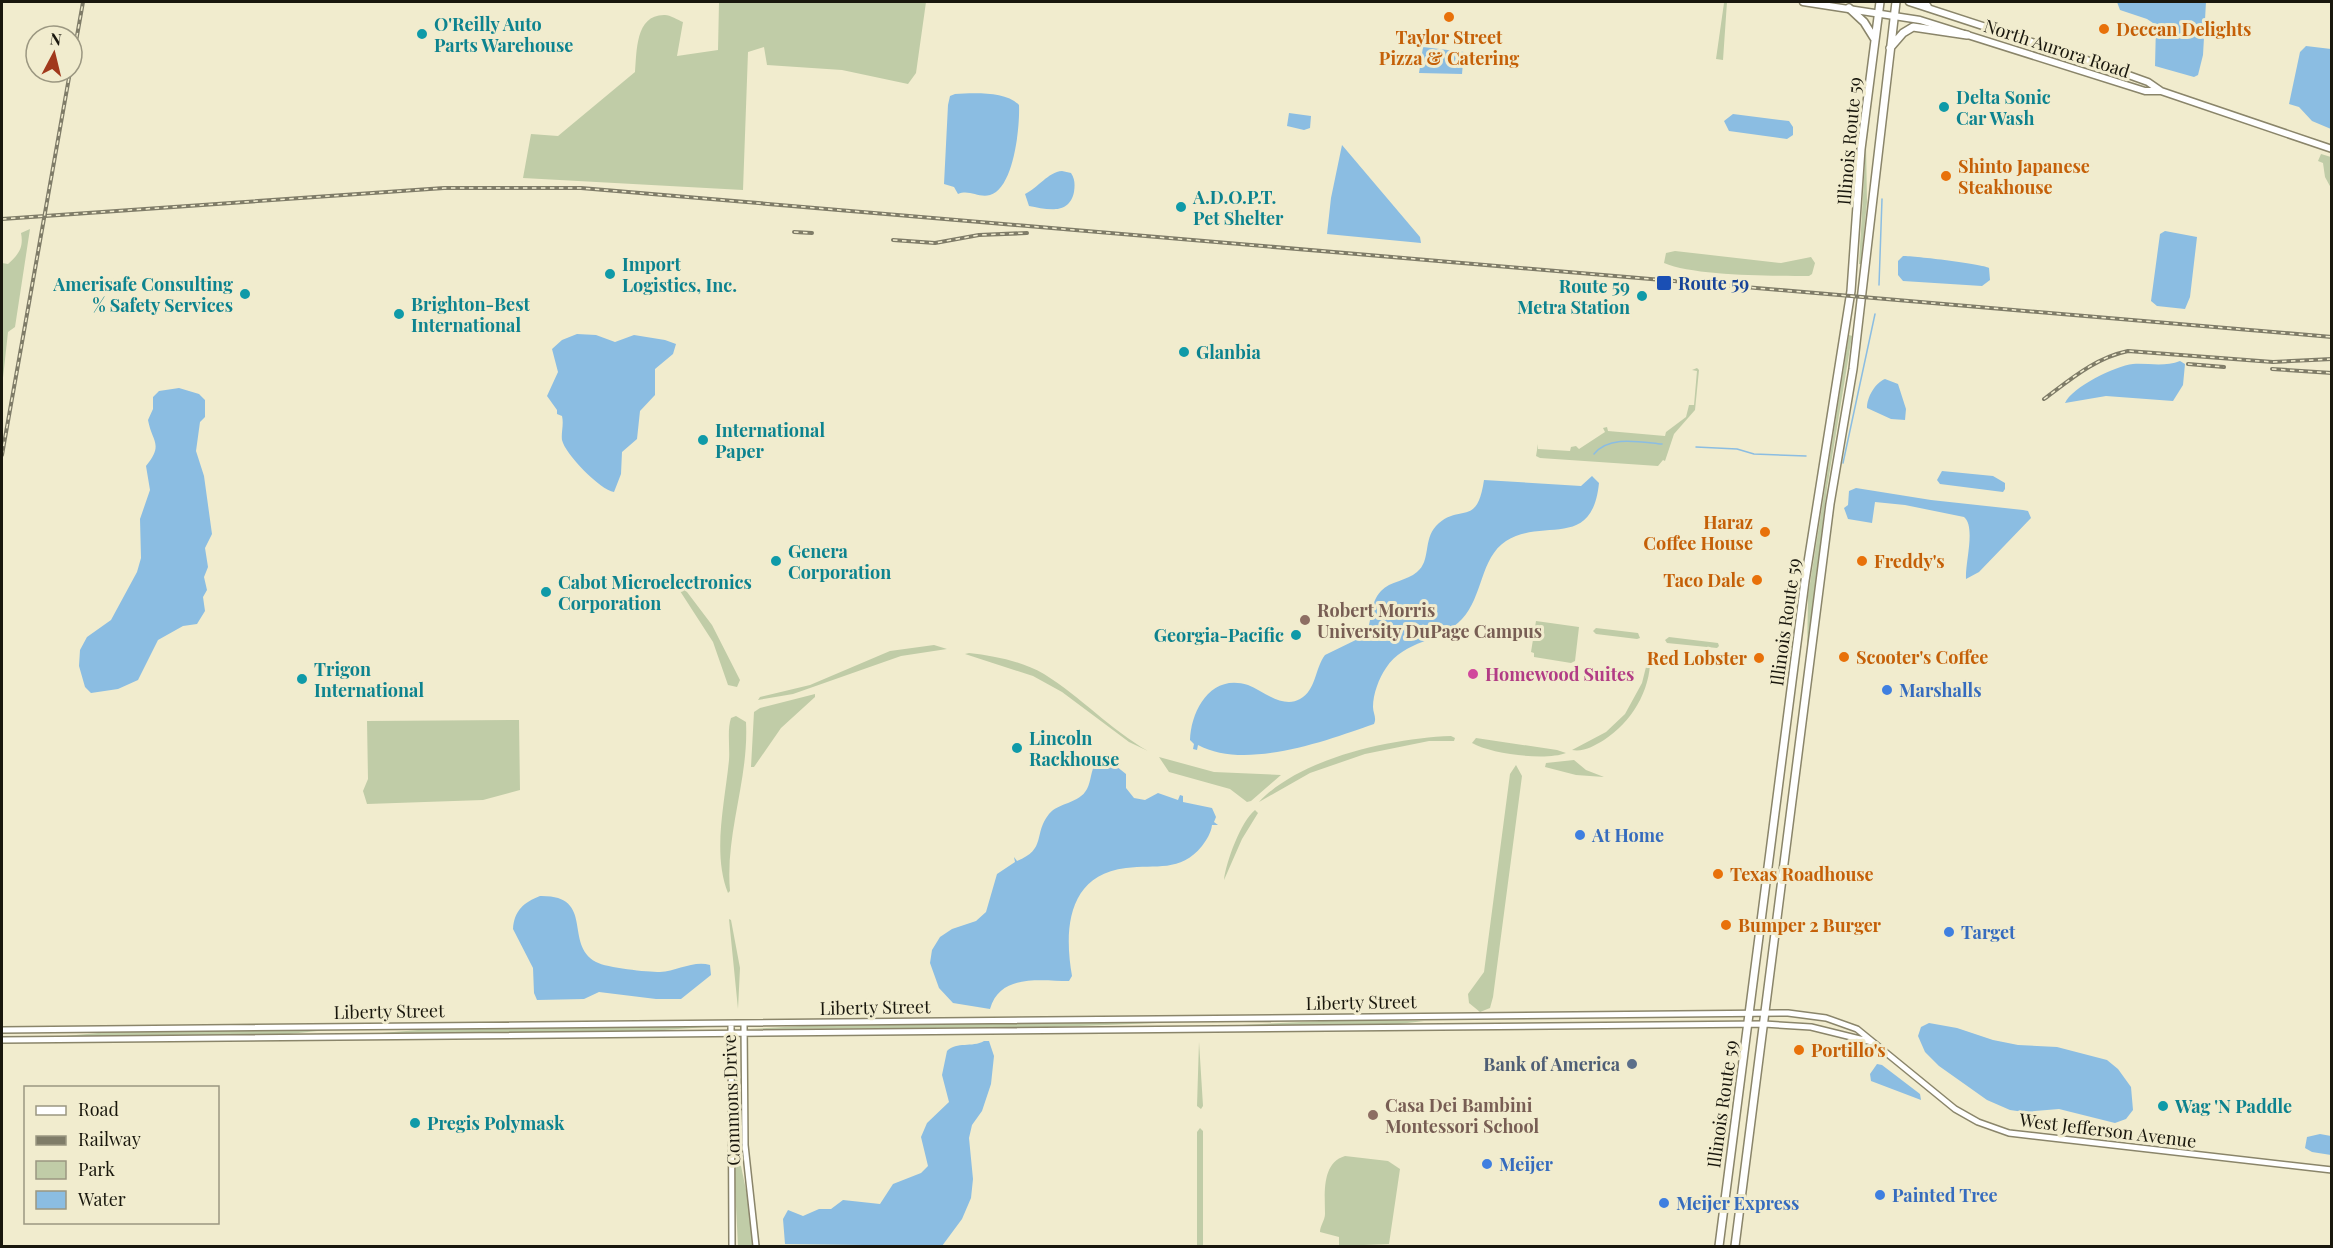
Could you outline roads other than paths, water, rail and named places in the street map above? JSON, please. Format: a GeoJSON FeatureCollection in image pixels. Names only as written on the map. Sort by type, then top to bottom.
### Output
{"type":"FeatureCollection","features":[{"type":"Feature","properties":{"kind":"main road","name":"North Aurora Road"},"geometry":{"type":"LineString","coordinates":[[1803,2],[1894,14],[2145,91],[2161,91]]}},
{"type":"Feature","properties":{"kind":"main road","name":"Illinois Route 59"},"geometry":{"type":"LineString","coordinates":[[1719,1246],[1805,581],[1854,268],[1860,149],[1880,2]]}},
{"type":"Feature","properties":{"kind":"main road","name":"Illinois Route 59"},"geometry":{"type":"LineString","coordinates":[[1735,1246],[1830,504],[1853,369],[1896,2]]}},
{"type":"Feature","properties":{"kind":"main road","name":"North Aurora Road"},"geometry":{"type":"LineString","coordinates":[[1909,2],[1925,4],[2148,81],[2161,91],[2331,149]]}},
{"type":"Feature","properties":{"kind":"main road"},"geometry":{"type":"LineString","coordinates":[[1849,8],[1864,22],[1874,38]]}},
{"type":"Feature","properties":{"kind":"main road"},"geometry":{"type":"LineString","coordinates":[[1890,48],[1905,31],[1913,27],[1967,35]]}},
{"type":"Feature","properties":{"kind":"street","name":"West Jefferson Avenue"},"geometry":{"type":"LineString","coordinates":[[1749,1012],[1815,1016],[1838,1021],[1857,1029],[1955,1108],[1978,1122],[2009,1133],[2331,1170]]}},
{"type":"Feature","properties":{"kind":"street","name":"Liberty Street"},"geometry":{"type":"LineString","coordinates":[[2,1030],[1749,1012]]}},
{"type":"Feature","properties":{"kind":"street","name":"Commons Drive"},"geometry":{"type":"LineString","coordinates":[[730,1023],[732,1246]]}},
{"type":"Feature","properties":{"kind":"street","name":"Commons Drive"},"geometry":{"type":"LineString","coordinates":[[744,1023],[745,1145],[756,1246]]}},
{"type":"Feature","properties":{"kind":"street","name":"West Jefferson Avenue"},"geometry":{"type":"LineString","coordinates":[[1748,1024],[1811,1027],[1874,1043]]}},
{"type":"Feature","properties":{"kind":"street","name":"Liberty Street"},"geometry":{"type":"LineString","coordinates":[[2,1040],[1748,1024]]}},
{"type":"Feature","properties":{"kind":"water"},"geometry":{"type":"Polygon","coordinates":[[[2117,2],[2206,2],[2203,55],[2198,75],[2194,77],[2155,66],[2156,25],[2147,19],[2120,10],[2117,2]]]}},
{"type":"Feature","properties":{"kind":"water"},"geometry":{"type":"Polygon","coordinates":[[[2306,46],[2331,49],[2331,129],[2312,121],[2299,107],[2289,104],[2300,52],[2306,46]]]}},
{"type":"Feature","properties":{"kind":"water"},"geometry":{"type":"Polygon","coordinates":[[[1423,47],[1464,52],[1462,74],[1419,73],[1423,47]]]}},
{"type":"Feature","properties":{"kind":"water"},"geometry":{"type":"Polygon","coordinates":[[[955,94],[998,95],[1013,100],[1019,105],[1017,141],[1010,169],[1005,181],[998,190],[990,195],[966,192],[958,194],[954,187],[944,184],[948,105],[950,96],[955,94]]]}},
{"type":"Feature","properties":{"kind":"water"},"geometry":{"type":"Polygon","coordinates":[[[1289,113],[1311,116],[1310,128],[1304,130],[1287,126],[1289,113]]]}},
{"type":"Feature","properties":{"kind":"water"},"geometry":{"type":"Polygon","coordinates":[[[1733,114],[1789,121],[1793,127],[1793,135],[1787,139],[1729,131],[1724,121],[1733,114]]]}},
{"type":"Feature","properties":{"kind":"water"},"geometry":{"type":"Polygon","coordinates":[[[1342,145],[1420,237],[1421,243],[1327,234],[1331,198],[1342,145]]]}},
{"type":"Feature","properties":{"kind":"water"},"geometry":{"type":"Polygon","coordinates":[[[1062,171],[1071,173],[1074,182],[1074,192],[1067,205],[1056,209],[1029,206],[1025,194],[1052,174],[1062,171]]]}},
{"type":"Feature","properties":{"kind":"water"},"geometry":{"type":"Polygon","coordinates":[[[2165,231],[2197,237],[2190,297],[2185,309],[2157,306],[2151,301],[2160,234],[2165,231]]]}},
{"type":"Feature","properties":{"kind":"water"},"geometry":{"type":"Polygon","coordinates":[[[1903,256],[1984,266],[1989,268],[1990,280],[1982,286],[1903,281],[1898,275],[1898,261],[1903,256]]]}},
{"type":"Feature","properties":{"kind":"water"},"geometry":{"type":"Polygon","coordinates":[[[577,334],[596,335],[615,342],[634,335],[676,344],[673,354],[655,369],[655,395],[640,411],[637,439],[622,452],[621,474],[614,492],[600,485],[569,454],[562,440],[562,416],[557,414],[557,410],[547,396],[558,372],[552,349],[562,340],[577,334]]]}},
{"type":"Feature","properties":{"kind":"water"},"geometry":{"type":"Polygon","coordinates":[[[2180,361],[2185,364],[2183,385],[2173,401],[2106,396],[2065,403],[2076,390],[2085,384],[2116,369],[2133,364],[2162,364],[2180,361]]]}},
{"type":"Feature","properties":{"kind":"water"},"geometry":{"type":"Polygon","coordinates":[[[1885,379],[1898,384],[1906,409],[1905,420],[1891,419],[1867,408],[1872,391],[1885,379]]]}},
{"type":"Feature","properties":{"kind":"water"},"geometry":{"type":"Polygon","coordinates":[[[179,388],[199,394],[205,400],[205,417],[200,422],[196,451],[204,476],[212,534],[205,548],[208,567],[204,577],[207,590],[203,597],[205,611],[197,624],[183,626],[158,640],[138,680],[118,689],[91,693],[85,687],[79,666],[80,650],[87,637],[111,620],[137,572],[141,558],[140,519],[150,490],[146,466],[156,448],[148,420],[153,409],[153,397],[159,391],[179,388]]]}},
{"type":"Feature","properties":{"kind":"water"},"geometry":{"type":"Polygon","coordinates":[[[1942,471],[1993,476],[2005,483],[2005,489],[2003,492],[1940,484],[1937,480],[1942,471]]]}},
{"type":"Feature","properties":{"kind":"water"},"geometry":{"type":"Polygon","coordinates":[[[1592,476],[1599,483],[1595,504],[1587,517],[1577,525],[1521,534],[1506,541],[1491,557],[1474,600],[1462,619],[1453,627],[1412,646],[1394,659],[1383,672],[1375,692],[1374,724],[1311,745],[1263,754],[1239,755],[1217,752],[1198,745],[1197,750],[1193,749],[1194,744],[1190,740],[1191,729],[1199,706],[1214,689],[1223,684],[1248,685],[1273,698],[1287,702],[1294,702],[1305,695],[1325,655],[1366,635],[1377,595],[1385,588],[1417,572],[1424,562],[1432,532],[1436,526],[1444,519],[1472,510],[1481,495],[1484,480],[1581,486],[1592,476]]]}},
{"type":"Feature","properties":{"kind":"water"},"geometry":{"type":"Polygon","coordinates":[[[1856,488],[1931,500],[2023,510],[2028,511],[2031,518],[1979,572],[1966,579],[1970,537],[1964,517],[1905,505],[1875,502],[1872,523],[1848,519],[1844,508],[1848,505],[1849,491],[1856,488]]]}},
{"type":"Feature","properties":{"kind":"water"},"geometry":{"type":"Polygon","coordinates":[[[1100,757],[1106,758],[1126,774],[1126,788],[1134,798],[1145,800],[1158,793],[1178,800],[1180,795],[1183,796],[1183,802],[1212,808],[1216,817],[1214,822],[1218,825],[1212,825],[1202,846],[1194,855],[1176,864],[1126,868],[1106,873],[1092,881],[1081,893],[1070,923],[1072,976],[1069,981],[1034,980],[1012,984],[995,997],[990,1009],[953,1003],[939,988],[930,963],[932,950],[940,937],[952,929],[976,921],[986,912],[997,874],[1015,862],[1014,857],[1017,861],[1032,851],[1036,846],[1044,821],[1053,810],[1083,794],[1089,785],[1094,765],[1100,757]]]}},
{"type":"Feature","properties":{"kind":"water"},"geometry":{"type":"Polygon","coordinates":[[[540,896],[557,898],[568,903],[574,912],[581,944],[586,954],[596,962],[618,968],[660,972],[704,964],[710,965],[711,975],[681,999],[656,999],[599,992],[584,999],[537,1000],[534,993],[533,968],[513,929],[515,917],[521,908],[540,896]]]}},
{"type":"Feature","properties":{"kind":"water"},"geometry":{"type":"Polygon","coordinates":[[[1929,1023],[1957,1028],[1993,1040],[2018,1045],[2057,1047],[2107,1060],[2118,1069],[2131,1087],[2133,1110],[2126,1119],[2115,1123],[2059,1109],[2024,1112],[2010,1110],[1987,1100],[1939,1066],[1925,1052],[1918,1036],[1921,1027],[1929,1023]]]}},
{"type":"Feature","properties":{"kind":"water"},"geometry":{"type":"Polygon","coordinates":[[[989,1041],[994,1056],[991,1084],[982,1111],[972,1125],[969,1138],[973,1179],[971,1198],[962,1219],[942,1246],[785,1244],[783,1219],[788,1210],[803,1216],[819,1209],[831,1209],[843,1200],[880,1204],[893,1184],[921,1173],[928,1166],[921,1137],[927,1123],[949,1102],[942,1075],[947,1051],[955,1046],[989,1041]]]}},
{"type":"Feature","properties":{"kind":"water"},"geometry":{"type":"Polygon","coordinates":[[[1877,1064],[1882,1065],[1920,1094],[1921,1100],[1871,1081],[1870,1074],[1877,1064]]]}},
{"type":"Feature","properties":{"kind":"water"},"geometry":{"type":"Polygon","coordinates":[[[2320,1134],[2331,1136],[2331,1155],[2312,1152],[2305,1148],[2307,1137],[2320,1134]]]}},
{"type":"Feature","properties":{"kind":"waterway"},"geometry":{"type":"LineString","coordinates":[[1879,285],[1882,199]]}},
{"type":"Feature","properties":{"kind":"waterway"},"geometry":{"type":"LineString","coordinates":[[1843,463],[1875,314]]}},
{"type":"Feature","properties":{"kind":"waterway"},"geometry":{"type":"LineString","coordinates":[[1594,454],[1600,448],[1616,442],[1635,441],[1662,444]]}},
{"type":"Feature","properties":{"kind":"waterway"},"geometry":{"type":"LineString","coordinates":[[1696,447],[1737,449],[1754,454],[1806,456]]}},
{"type":"Feature","properties":{"kind":"railway"},"geometry":{"type":"LineString","coordinates":[[79,24],[83,2]]}},
{"type":"Feature","properties":{"kind":"railway"},"geometry":{"type":"LineString","coordinates":[[2,455],[68,84]]}},
{"type":"Feature","properties":{"kind":"railway"},"geometry":{"type":"LineString","coordinates":[[2,219],[444,188],[581,188],[2332,337]]}},
{"type":"Feature","properties":{"kind":"railway"},"geometry":{"type":"LineString","coordinates":[[794,232],[812,233]]}},
{"type":"Feature","properties":{"kind":"railway"},"geometry":{"type":"LineString","coordinates":[[893,240],[935,243],[979,235],[1027,233]]}},
{"type":"Feature","properties":{"kind":"railway"},"geometry":{"type":"LineString","coordinates":[[2044,399],[2094,364],[2128,351],[2273,362],[2332,359]]}},
{"type":"Feature","properties":{"kind":"railway"},"geometry":{"type":"LineString","coordinates":[[2188,364],[2224,367]]}},
{"type":"Feature","properties":{"kind":"railway"},"geometry":{"type":"LineString","coordinates":[[2272,369],[2332,373]]}},
{"type":"Feature","properties":{"kind":"place","name":"Taylor Street Pizza & Catering"},"geometry":{"type":"Point","coordinates":[1449,17]}},
{"type":"Feature","properties":{"kind":"place","name":"Deccan Delights"},"geometry":{"type":"Point","coordinates":[2104,29]}},
{"type":"Feature","properties":{"kind":"place","name":"O'Reilly Auto Parts Warehouse"},"geometry":{"type":"Point","coordinates":[422,34]}},
{"type":"Feature","properties":{"kind":"place","name":"Delta Sonic Car Wash"},"geometry":{"type":"Point","coordinates":[1944,107]}},
{"type":"Feature","properties":{"kind":"place","name":"Shinto Japanese Steakhouse"},"geometry":{"type":"Point","coordinates":[1946,176]}},
{"type":"Feature","properties":{"kind":"place","name":"A.D.O.P.T. Pet Shelter"},"geometry":{"type":"Point","coordinates":[1181,207]}},
{"type":"Feature","properties":{"kind":"place","name":"Import Logistics, Inc."},"geometry":{"type":"Point","coordinates":[610,274]}},
{"type":"Feature","properties":{"kind":"place","name":"Route 59"},"geometry":{"type":"Point","coordinates":[1664,283]}},
{"type":"Feature","properties":{"kind":"place","name":"Amerisafe Consulting % Safety Services"},"geometry":{"type":"Point","coordinates":[245,294]}},
{"type":"Feature","properties":{"kind":"place","name":"Route 59 Metra Station"},"geometry":{"type":"Point","coordinates":[1642,296]}},
{"type":"Feature","properties":{"kind":"place","name":"Brighton-Best International"},"geometry":{"type":"Point","coordinates":[399,314]}},
{"type":"Feature","properties":{"kind":"place","name":"Glanbia"},"geometry":{"type":"Point","coordinates":[1184,352]}},
{"type":"Feature","properties":{"kind":"place","name":"International Paper"},"geometry":{"type":"Point","coordinates":[703,440]}},
{"type":"Feature","properties":{"kind":"place","name":"Haraz Coffee House"},"geometry":{"type":"Point","coordinates":[1765,532]}},
{"type":"Feature","properties":{"kind":"place","name":"Genera Corporation"},"geometry":{"type":"Point","coordinates":[776,561]}},
{"type":"Feature","properties":{"kind":"place","name":"Freddy's"},"geometry":{"type":"Point","coordinates":[1862,561]}},
{"type":"Feature","properties":{"kind":"place","name":"Taco Dale"},"geometry":{"type":"Point","coordinates":[1757,580]}},
{"type":"Feature","properties":{"kind":"place","name":"Cabot Microelectronics Corporation"},"geometry":{"type":"Point","coordinates":[546,592]}},
{"type":"Feature","properties":{"kind":"place","name":"Robert Morris University DuPage Campus"},"geometry":{"type":"Point","coordinates":[1305,620]}},
{"type":"Feature","properties":{"kind":"place","name":"Georgia-Pacific"},"geometry":{"type":"Point","coordinates":[1296,635]}},
{"type":"Feature","properties":{"kind":"place","name":"Scooter's Coffee"},"geometry":{"type":"Point","coordinates":[1844,657]}},
{"type":"Feature","properties":{"kind":"place","name":"Red Lobster"},"geometry":{"type":"Point","coordinates":[1759,658]}},
{"type":"Feature","properties":{"kind":"place","name":"Homewood Suites"},"geometry":{"type":"Point","coordinates":[1473,674]}},
{"type":"Feature","properties":{"kind":"place","name":"Trigon International"},"geometry":{"type":"Point","coordinates":[302,679]}},
{"type":"Feature","properties":{"kind":"place","name":"Marshalls"},"geometry":{"type":"Point","coordinates":[1887,690]}},
{"type":"Feature","properties":{"kind":"place","name":"Lincoln Rackhouse"},"geometry":{"type":"Point","coordinates":[1017,748]}},
{"type":"Feature","properties":{"kind":"place","name":"At Home"},"geometry":{"type":"Point","coordinates":[1580,835]}},
{"type":"Feature","properties":{"kind":"place","name":"Texas Roadhouse"},"geometry":{"type":"Point","coordinates":[1718,874]}},
{"type":"Feature","properties":{"kind":"place","name":"Bumper 2 Burger"},"geometry":{"type":"Point","coordinates":[1726,925]}},
{"type":"Feature","properties":{"kind":"place","name":"Target"},"geometry":{"type":"Point","coordinates":[1949,932]}},
{"type":"Feature","properties":{"kind":"place","name":"Portillo's"},"geometry":{"type":"Point","coordinates":[1799,1050]}},
{"type":"Feature","properties":{"kind":"place","name":"Bank of America"},"geometry":{"type":"Point","coordinates":[1632,1064]}},
{"type":"Feature","properties":{"kind":"place","name":"Wag 'N Paddle"},"geometry":{"type":"Point","coordinates":[2163,1106]}},
{"type":"Feature","properties":{"kind":"place","name":"Casa Dei Bambini Montessori School"},"geometry":{"type":"Point","coordinates":[1373,1115]}},
{"type":"Feature","properties":{"kind":"place","name":"Pregis Polymask"},"geometry":{"type":"Point","coordinates":[415,1123]}},
{"type":"Feature","properties":{"kind":"place","name":"Meijer"},"geometry":{"type":"Point","coordinates":[1487,1164]}},
{"type":"Feature","properties":{"kind":"place","name":"Painted Tree"},"geometry":{"type":"Point","coordinates":[1880,1195]}},
{"type":"Feature","properties":{"kind":"place","name":"Meijer Express"},"geometry":{"type":"Point","coordinates":[1664,1203]}}]}
